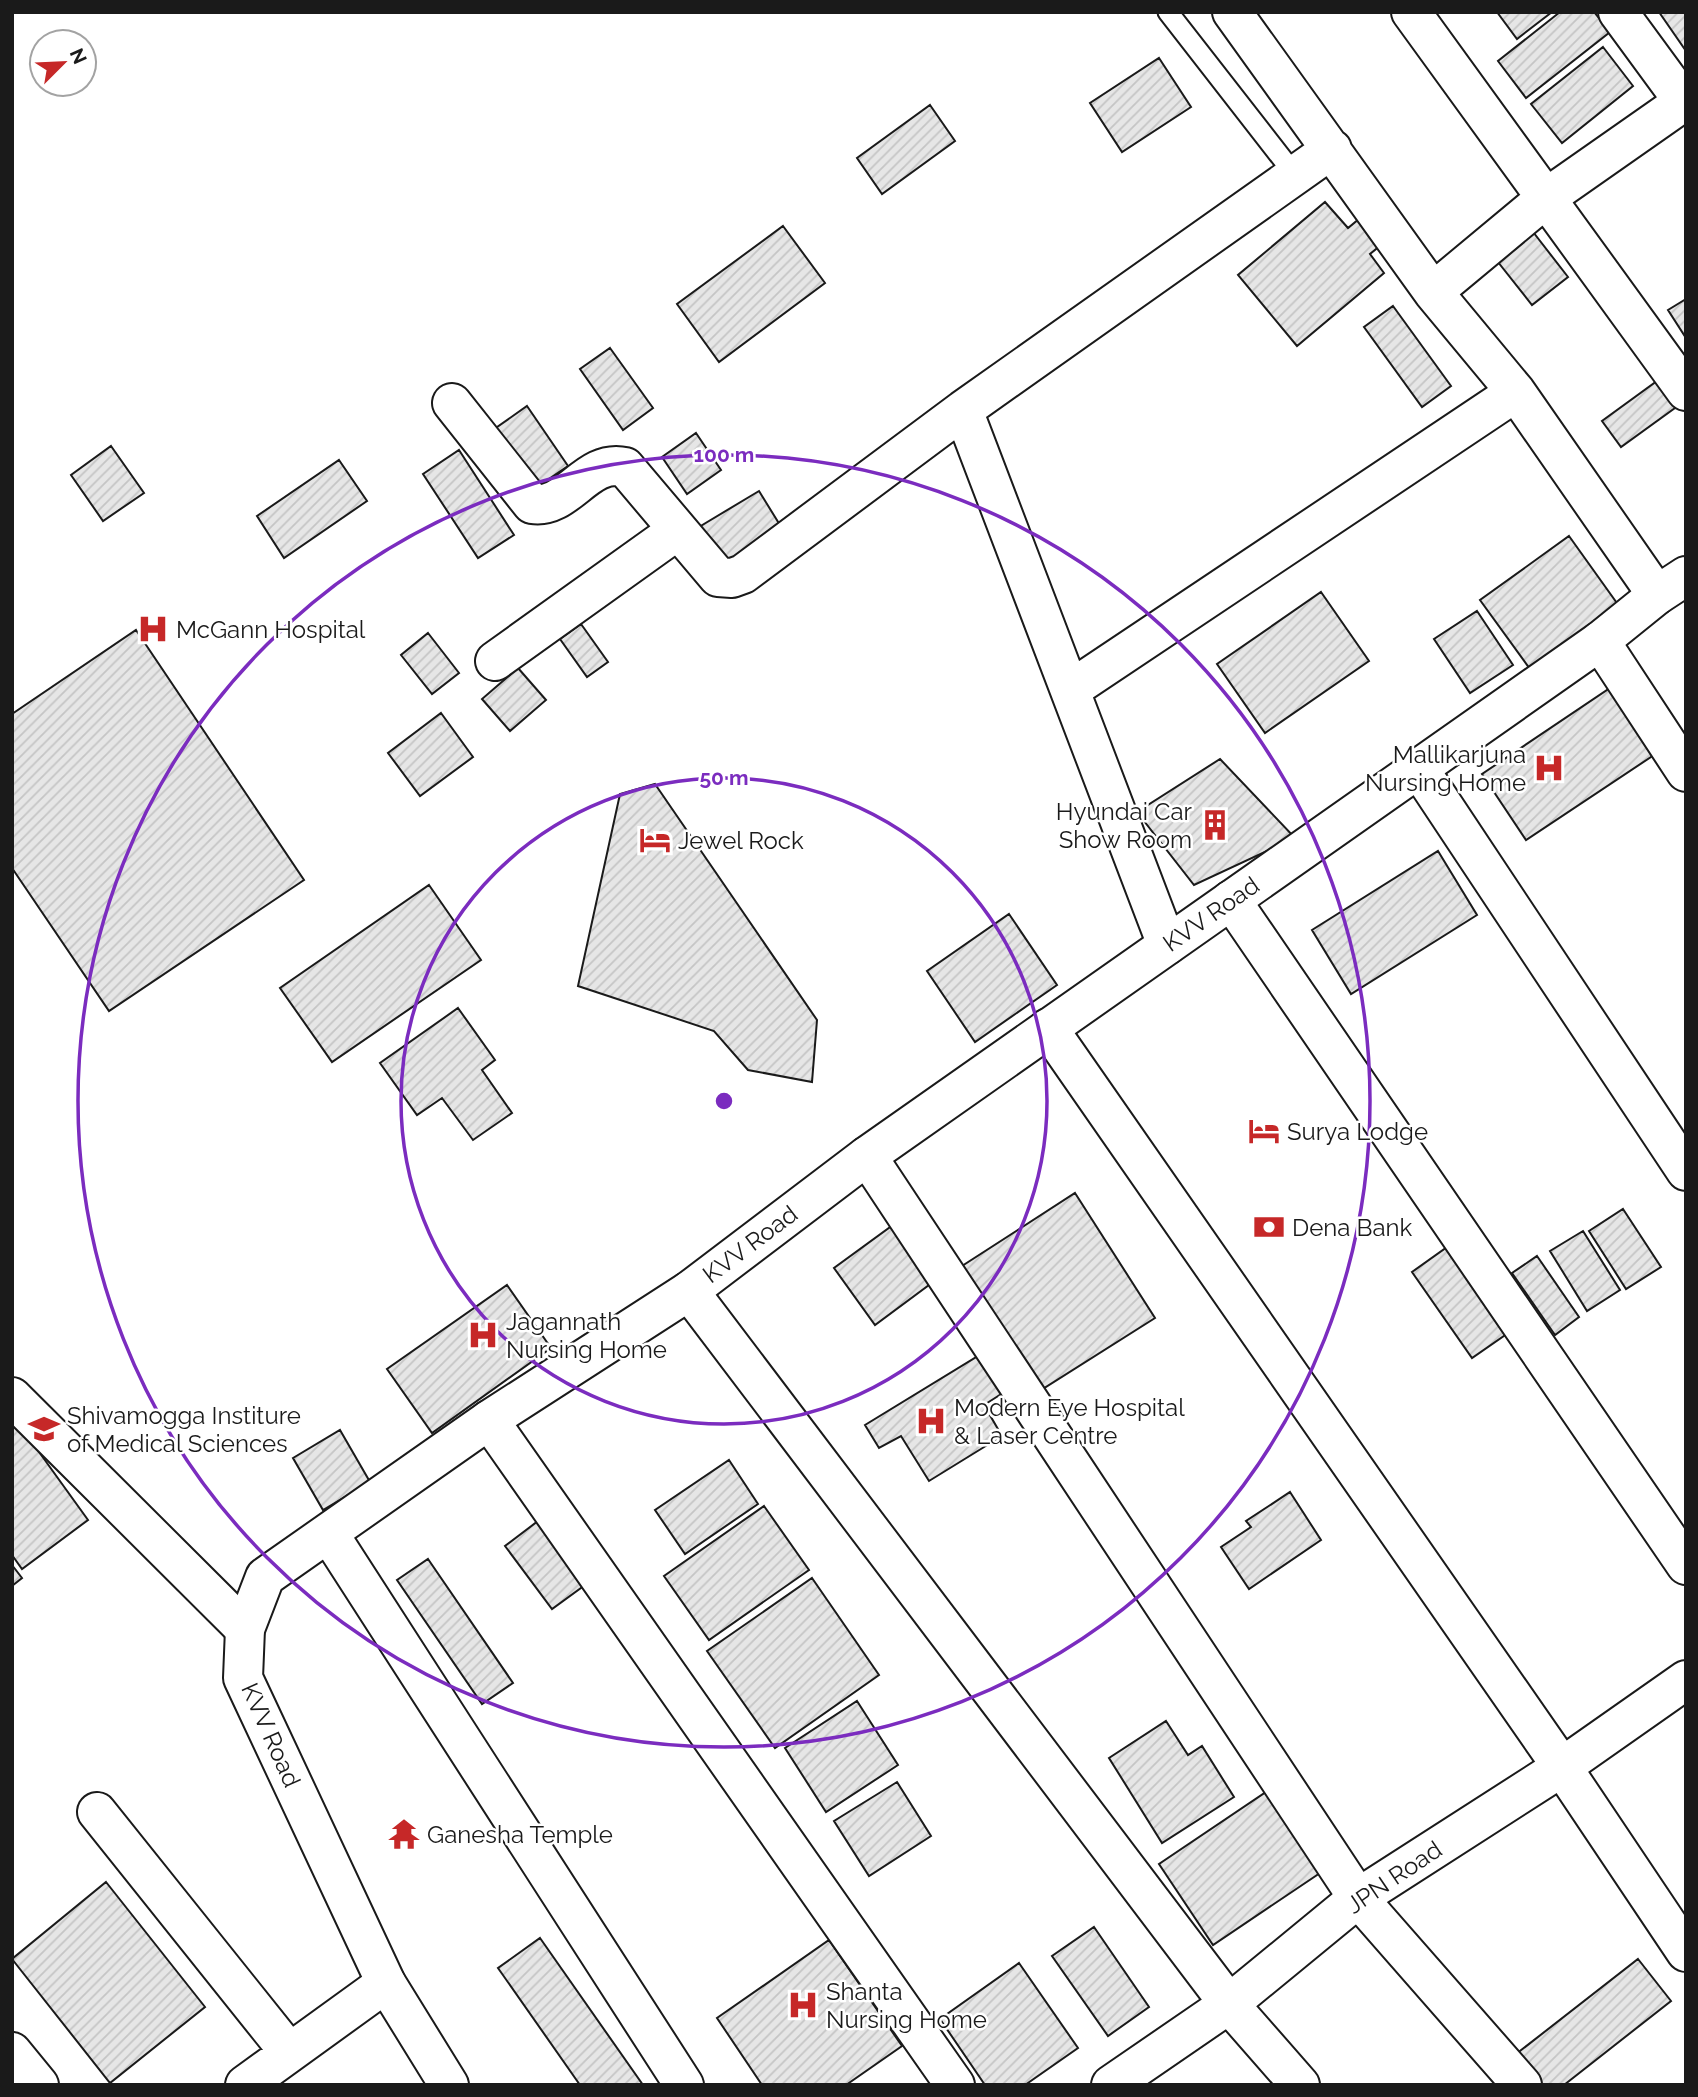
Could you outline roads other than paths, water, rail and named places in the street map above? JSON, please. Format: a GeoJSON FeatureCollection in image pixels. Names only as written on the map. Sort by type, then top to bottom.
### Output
{"type":"FeatureCollection","features":[{"type":"Feature","properties":{"kind":"street"},"geometry":{"type":"LineString","coordinates":[[1232,12],[1433,292],[1671,586]]}},
{"type":"Feature","properties":{"kind":"street"},"geometry":{"type":"LineString","coordinates":[[1411,12],[1686,391]]}},
{"type":"Feature","properties":{"kind":"street"},"geometry":{"type":"LineString","coordinates":[[1433,292],[1546,198],[1685,101],[1618,12]]}},
{"type":"Feature","properties":{"kind":"street"},"geometry":{"type":"LineString","coordinates":[[452,403],[533,504],[548,505],[596,469],[614,464],[625,467],[718,577],[732,578],[743,574],[963,410],[1332,149]]}},
{"type":"Feature","properties":{"kind":"street"},"geometry":{"type":"LineString","coordinates":[[1070,690],[1516,392]]}},
{"type":"Feature","properties":{"kind":"street"},"geometry":{"type":"LineString","coordinates":[[963,410],[1167,945]]}},
{"type":"Feature","properties":{"kind":"street"},"geometry":{"type":"LineString","coordinates":[[495,661],[678,530]]}},
{"type":"Feature","properties":{"kind":"street","name":"KVV Road"},"geometry":{"type":"LineString","coordinates":[[449,2085],[386,1983],[243,1678],[245,1629],[265,1577],[489,1420],[689,1291],[867,1156],[1600,642],[1671,586]]}},
{"type":"Feature","properties":{"kind":"street"},"geometry":{"type":"LineString","coordinates":[[1600,642],[1686,772]]}},
{"type":"Feature","properties":{"kind":"street"},"geometry":{"type":"LineString","coordinates":[[1419,769],[1686,1171]]}},
{"type":"Feature","properties":{"kind":"street"},"geometry":{"type":"LineString","coordinates":[[1231,900],[1686,1565]]}},
{"type":"Feature","properties":{"kind":"street"},"geometry":{"type":"LineString","coordinates":[[1048,1028],[1562,1767],[1686,1952]]}},
{"type":"Feature","properties":{"kind":"street"},"geometry":{"type":"LineString","coordinates":[[867,1156],[1358,1898],[1522,2085]]}},
{"type":"Feature","properties":{"kind":"street"},"geometry":{"type":"LineString","coordinates":[[689,1291],[1229,2004],[1300,2085]]}},
{"type":"Feature","properties":{"kind":"street"},"geometry":{"type":"LineString","coordinates":[[12,1397],[245,1629]]}},
{"type":"Feature","properties":{"kind":"street"},"geometry":{"type":"LineString","coordinates":[[489,1420],[955,2085]]}},
{"type":"Feature","properties":{"kind":"street"},"geometry":{"type":"LineString","coordinates":[[329,1534],[684,2085]]}},
{"type":"Feature","properties":{"kind":"street","name":"JPN Road"},"geometry":{"type":"LineString","coordinates":[[1111,2085],[1229,2004],[1358,1898],[1562,1767],[1686,1680]]}},
{"type":"Feature","properties":{"kind":"street"},"geometry":{"type":"LineString","coordinates":[[97,1812],[289,2052]]}},
{"type":"Feature","properties":{"kind":"street"},"geometry":{"type":"LineString","coordinates":[[245,2085],[386,1983]]}},
{"type":"Feature","properties":{"kind":"street"},"geometry":{"type":"LineString","coordinates":[[12,2052],[39,2085]]}},
{"type":"Feature","properties":{"kind":"lane"},"geometry":{"type":"LineString","coordinates":[[1168,12],[1295,175]]}},
{"type":"Feature","properties":{"kind":"place","name":"McGann Hospital"},"geometry":{"type":"Point","coordinates":[153,629]}},
{"type":"Feature","properties":{"kind":"place","name":"Mallikarjuna Nursing Home"},"geometry":{"type":"Point","coordinates":[1549,768]}},
{"type":"Feature","properties":{"kind":"place","name":"Hyundai Car Show Room"},"geometry":{"type":"Point","coordinates":[1215,825]}},
{"type":"Feature","properties":{"kind":"place","name":"Jewel Rock"},"geometry":{"type":"Point","coordinates":[655,840]}},
{"type":"Feature","properties":{"kind":"place","name":"Surya Lodge"},"geometry":{"type":"Point","coordinates":[1264,1131]}},
{"type":"Feature","properties":{"kind":"place","name":"Dena Bank"},"geometry":{"type":"Point","coordinates":[1269,1227]}},
{"type":"Feature","properties":{"kind":"place","name":"Jagannath Nursing Home"},"geometry":{"type":"Point","coordinates":[483,1335]}},
{"type":"Feature","properties":{"kind":"place","name":"Modern Eye Hospital & Laser Centre"},"geometry":{"type":"Point","coordinates":[931,1421]}},
{"type":"Feature","properties":{"kind":"place","name":"Shivamogga Institure of Medical Sciences"},"geometry":{"type":"Point","coordinates":[44,1429]}},
{"type":"Feature","properties":{"kind":"place","name":"Ganesha Temple"},"geometry":{"type":"Point","coordinates":[404,1834]}},
{"type":"Feature","properties":{"kind":"place","name":"Shanta Nursing Home"},"geometry":{"type":"Point","coordinates":[803,2005]}}]}
